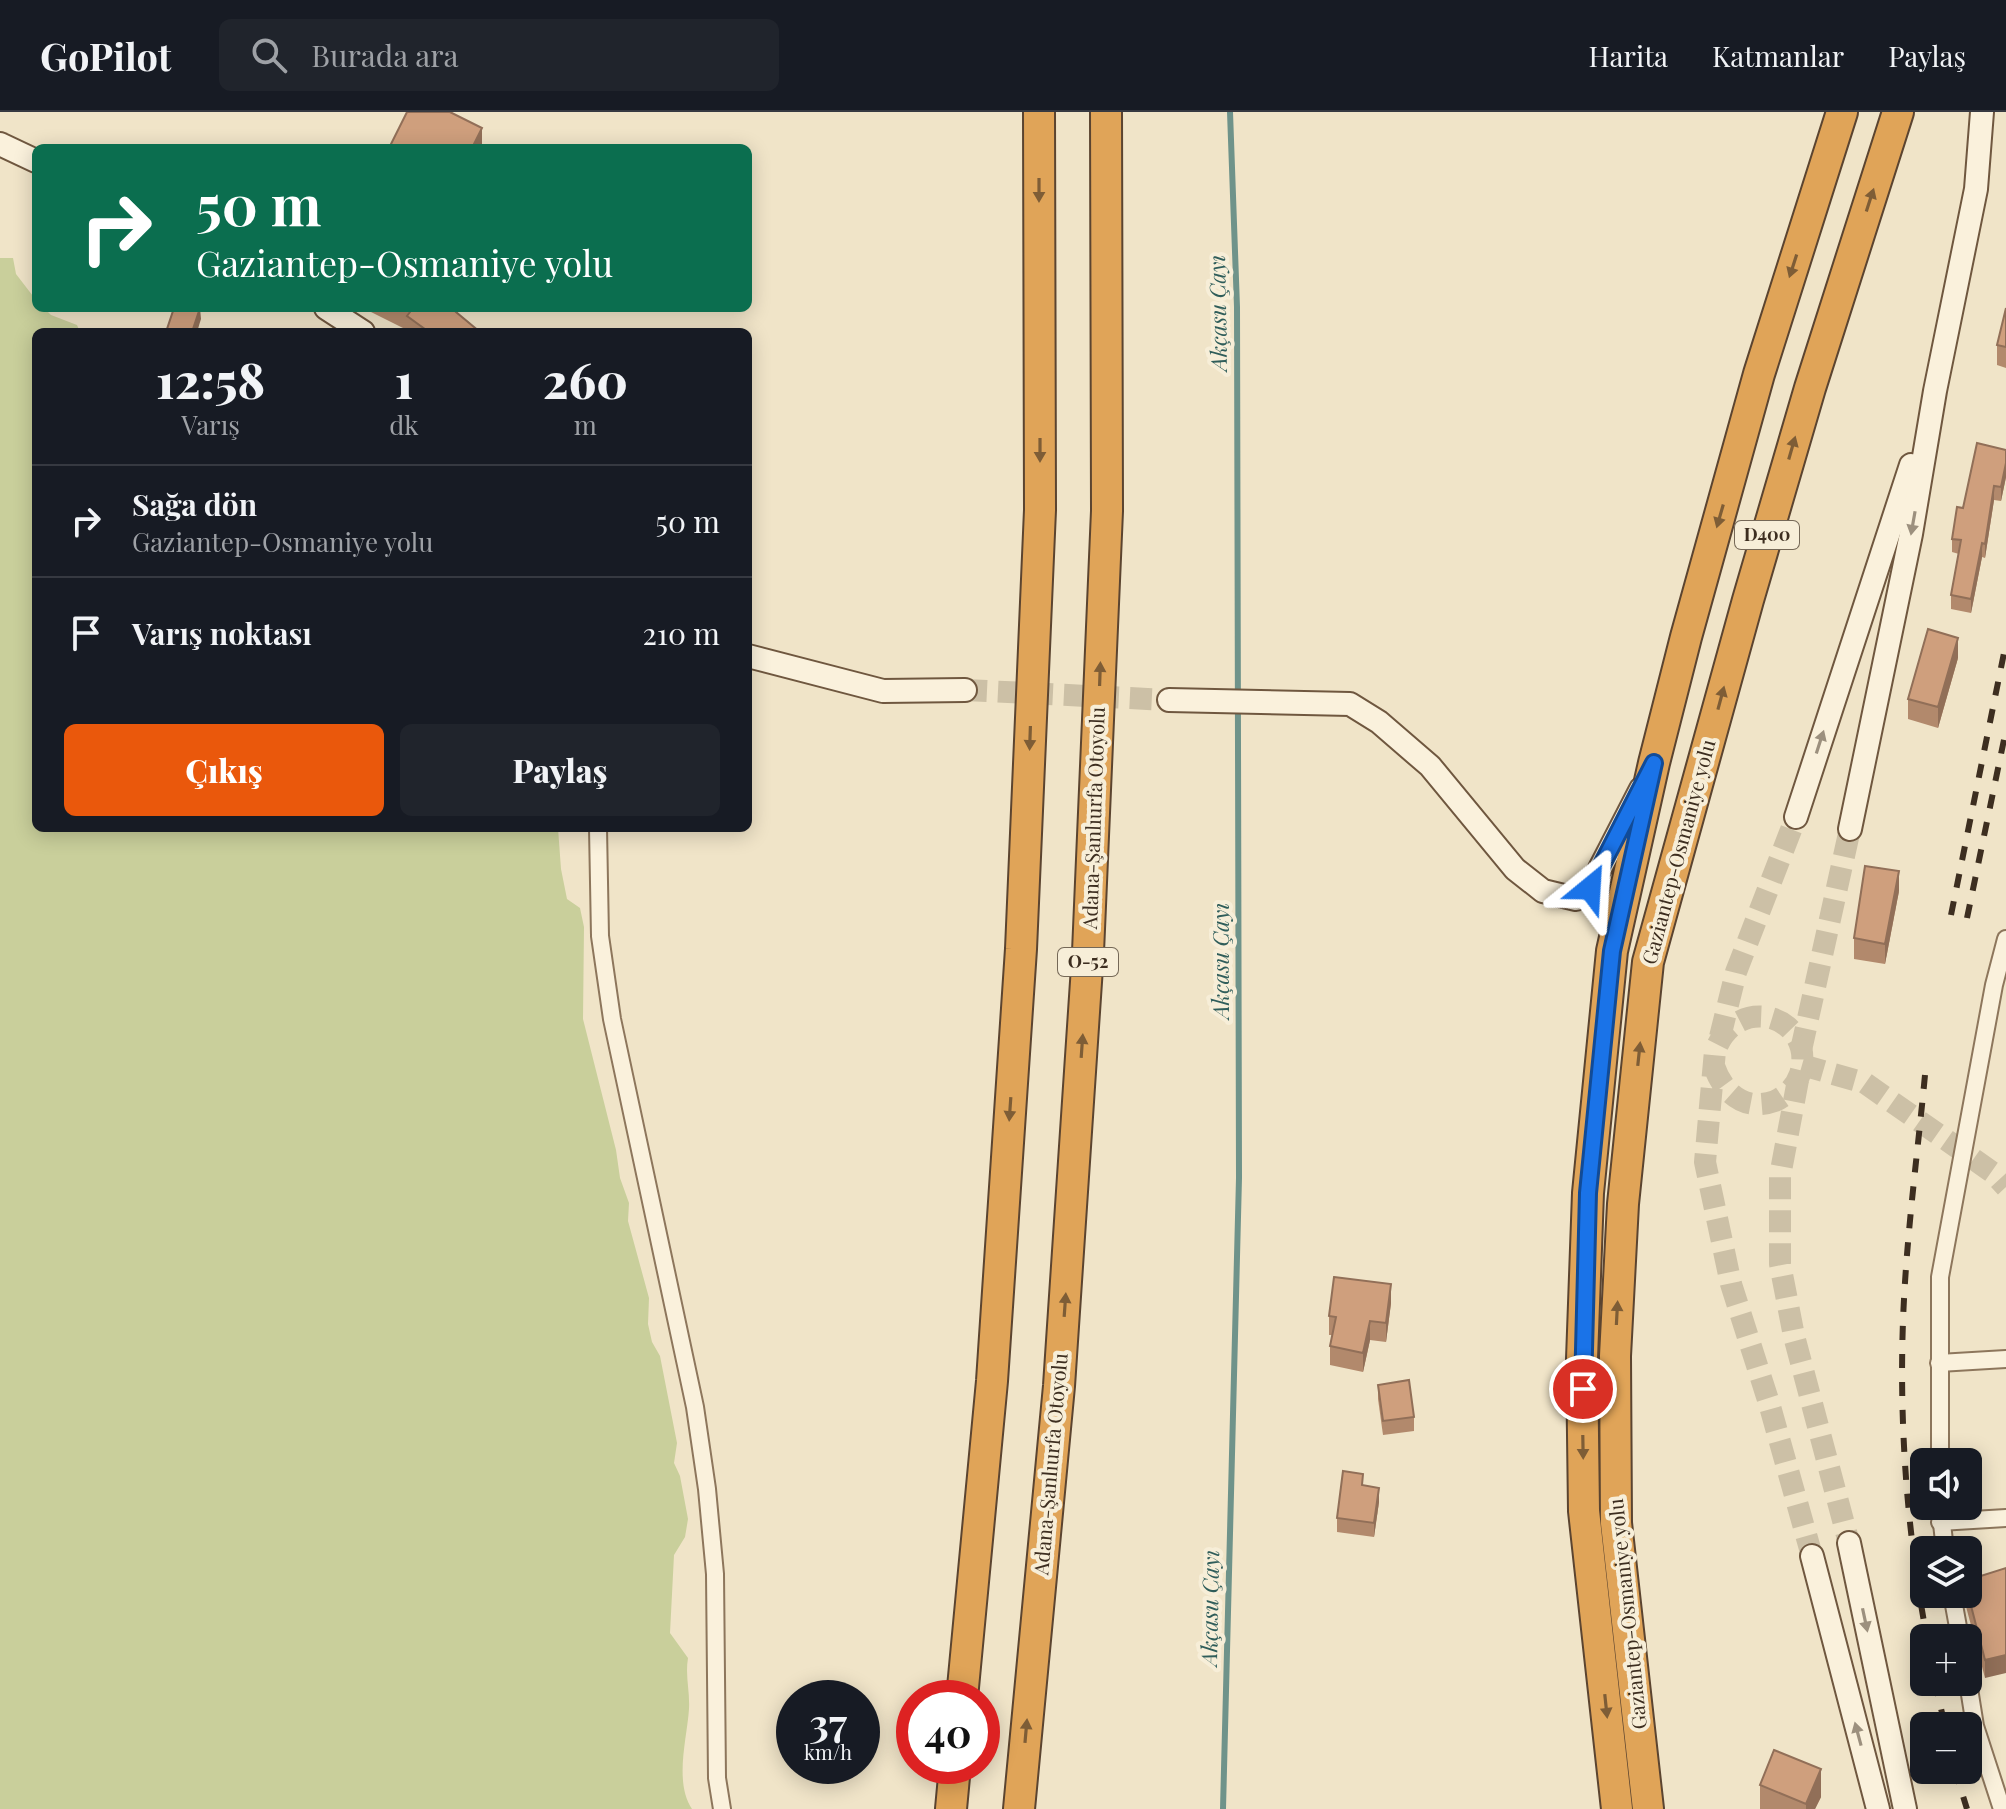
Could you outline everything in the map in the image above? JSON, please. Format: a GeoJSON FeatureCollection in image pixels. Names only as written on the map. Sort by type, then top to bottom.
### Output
{"type":"FeatureCollection","features":[{"type":"Feature","properties":{"kind":"highway"},"geometry":{"type":"LineString","coordinates":[[964,1680],[992,1381],[1021,949],[1040,510],[1039,112]]}},
{"type":"Feature","properties":{"kind":"highway","name":"Adana-Şanlıurfa Otoyolu"},"geometry":{"type":"LineString","coordinates":[[1019,1809],[1059,1386],[1088,952],[1107,511],[1106,112]]}},
{"type":"Feature","properties":{"kind":"highway","name":"Gaziantep-Osmaniye yolu"},"geometry":{"type":"LineString","coordinates":[[1617,1809],[1584,1511],[1582,1359],[1587,1208],[1612,951],[1686,637],[1759,374],[1842,112]]}},
{"type":"Feature","properties":{"kind":"highway","name":"Gaziantep-Osmaniye yolu"},"geometry":{"type":"LineString","coordinates":[[1648,1809],[1616,1523],[1615,1356],[1623,1204],[1648,962],[1810,388],[1898,112]]}},
{"type":"Feature","properties":{"kind":"highway"},"geometry":{"type":"LineString","coordinates":[[951,1809],[953,1784]]}},
{"type":"Feature","properties":{"kind":"street"},"geometry":{"type":"LineString","coordinates":[[1850,829],[1911,534],[1935,391],[1976,189],[1982,112]]}},
{"type":"Feature","properties":{"kind":"street"},"geometry":{"type":"LineString","coordinates":[[0,144],[32,159]]}},
{"type":"Feature","properties":{"kind":"street"},"geometry":{"type":"LineString","coordinates":[[332,312],[357,328]]}},
{"type":"Feature","properties":{"kind":"street"},"geometry":{"type":"LineString","coordinates":[[1796,817],[1935,391]]}},
{"type":"Feature","properties":{"kind":"street"},"geometry":{"type":"LineString","coordinates":[[752,657],[883,691],[965,690]]}},
{"type":"Feature","properties":{"kind":"street"},"geometry":{"type":"LineString","coordinates":[[1169,700],[1350,704],[1379,722],[1430,766],[1515,869],[1543,891],[1576,899],[1590,888],[1654,763]]}},
{"type":"Feature","properties":{"kind":"street"},"geometry":{"type":"LineString","coordinates":[[598,832],[600,936],[612,1019],[695,1407],[707,1489],[715,1574],[717,1778],[722,1809]]}},
{"type":"Feature","properties":{"kind":"street"},"geometry":{"type":"LineString","coordinates":[[1940,1448],[1940,1277],[1994,985],[2006,939]]}},
{"type":"Feature","properties":{"kind":"street"},"geometry":{"type":"LineString","coordinates":[[1939,1363],[2006,1359]]}},
{"type":"Feature","properties":{"kind":"street"},"geometry":{"type":"LineString","coordinates":[[1982,1517],[2006,1518]]}},
{"type":"Feature","properties":{"kind":"street"},"geometry":{"type":"LineString","coordinates":[[1849,1543],[1905,1809]]}},
{"type":"Feature","properties":{"kind":"street"},"geometry":{"type":"LineString","coordinates":[[1812,1556],[1878,1809]]}},
{"type":"Feature","properties":{"kind":"street"},"geometry":{"type":"LineString","coordinates":[[1970,1696],[1975,1726],[2002,1809]]}},
{"type":"Feature","properties":{"kind":"green space"},"geometry":{"type":"Polygon","coordinates":[[[0,258],[13,258],[16,274],[32,295],[32,312],[48,312],[78,328],[32,328],[32,832],[558,832],[567,899],[580,908],[584,927],[583,1019],[616,1150],[620,1178],[629,1203],[628,1221],[649,1298],[648,1324],[652,1342],[660,1356],[677,1443],[674,1463],[680,1476],[688,1519],[685,1537],[674,1555],[670,1633],[688,1658],[689,1709],[683,1773],[692,1809],[0,1809],[0,258]]]}},
{"type":"Feature","properties":{"kind":"building"},"geometry":{"type":"Polygon","coordinates":[[[407,112],[450,112],[482,128],[474,144],[391,144],[407,112]]]}},
{"type":"Feature","properties":{"kind":"building"},"geometry":{"type":"Polygon","coordinates":[[[2006,308],[2006,347],[1997,345],[2006,308]]]}},
{"type":"Feature","properties":{"kind":"building"},"geometry":{"type":"Polygon","coordinates":[[[173,312],[199,312],[193,328],[167,328],[173,312]]]}},
{"type":"Feature","properties":{"kind":"building"},"geometry":{"type":"Polygon","coordinates":[[[410,312],[456,312],[475,328],[424,328],[407,316],[410,312]]]}},
{"type":"Feature","properties":{"kind":"building"},"geometry":{"type":"Polygon","coordinates":[[[1977,443],[2006,450],[2006,463],[2001,487],[1994,486],[1985,544],[1982,543],[1971,599],[1951,595],[1961,540],[1952,539],[1957,507],[1963,508],[1977,443]]]}},
{"type":"Feature","properties":{"kind":"building"},"geometry":{"type":"Polygon","coordinates":[[[1928,629],[1958,638],[1938,707],[1908,699],[1928,629]]]}},
{"type":"Feature","properties":{"kind":"building"},"geometry":{"type":"Polygon","coordinates":[[[1865,866],[1899,871],[1885,944],[1854,938],[1865,866]]]}},
{"type":"Feature","properties":{"kind":"building"},"geometry":{"type":"Polygon","coordinates":[[[1334,1277],[1391,1284],[1386,1323],[1370,1321],[1363,1353],[1330,1346],[1336,1317],[1329,1316],[1334,1277]]]}},
{"type":"Feature","properties":{"kind":"building"},"geometry":{"type":"Polygon","coordinates":[[[1409,1380],[1414,1417],[1383,1421],[1378,1385],[1409,1380]]]}},
{"type":"Feature","properties":{"kind":"building"},"geometry":{"type":"Polygon","coordinates":[[[1343,1471],[1363,1474],[1362,1485],[1379,1488],[1374,1523],[1337,1518],[1343,1471]]]}},
{"type":"Feature","properties":{"kind":"building"},"geometry":{"type":"Polygon","coordinates":[[[2006,1568],[2006,1655],[1985,1660],[1982,1624],[1976,1624],[1972,1608],[1982,1608],[1982,1576],[2006,1568]]]}},
{"type":"Feature","properties":{"kind":"building"},"geometry":{"type":"Polygon","coordinates":[[[1774,1750],[1821,1769],[1806,1804],[1760,1785],[1774,1750]]]}},
{"type":"Feature","properties":{"kind":"waterway","name":"Akçasu Çayı"},"geometry":{"type":"LineString","coordinates":[[1223,1809],[1239,1178],[1237,307],[1230,112]]}},
{"type":"Feature","properties":{"kind":"tunnel"},"geometry":{"type":"LineString","coordinates":[[965,690],[1169,700]]}},
{"type":"Feature","properties":{"kind":"tunnel"},"geometry":{"type":"LineString","coordinates":[[1720,1037],[1736,972],[1796,817]]}},
{"type":"Feature","properties":{"kind":"tunnel"},"geometry":{"type":"LineString","coordinates":[[1801,1050],[1850,829]]}},
{"type":"Feature","properties":{"kind":"tunnel"},"geometry":{"type":"LineString","coordinates":[[1714,1066],[1729,1092],[1745,1102],[1764,1104],[1779,1099],[1793,1086],[1800,1074],[1802,1055],[1797,1038],[1787,1026],[1773,1019],[1757,1017],[1741,1021],[1726,1032],[1715,1051],[1705,1162],[1731,1284],[1769,1403],[1812,1556]]}},
{"type":"Feature","properties":{"kind":"tunnel"},"geometry":{"type":"LineString","coordinates":[[1802,1065],[1865,1083],[1992,1172],[2006,1187]]}},
{"type":"Feature","properties":{"kind":"tunnel"},"geometry":{"type":"LineString","coordinates":[[1798,1080],[1780,1176],[1780,1264],[1794,1336],[1849,1543]]}},
{"type":"Feature","properties":{"kind":"railway"},"geometry":{"type":"LineString","coordinates":[[1951,915],[2006,643]]}},
{"type":"Feature","properties":{"kind":"railway"},"geometry":{"type":"LineString","coordinates":[[1967,918],[2006,730]]}},
{"type":"Feature","properties":{"kind":"railway"},"geometry":{"type":"LineString","coordinates":[[1925,1075],[1902,1341],[1905,1469],[1925,1624]]}},
{"type":"Feature","properties":{"kind":"railway"},"geometry":{"type":"LineString","coordinates":[[1938,1696],[1942,1712]]}},
{"type":"Feature","properties":{"kind":"railway"},"geometry":{"type":"LineString","coordinates":[[1959,1784],[1967,1809]]}},
{"type":"Feature","properties":{"kind":"route"},"geometry":{"type":"LineString","coordinates":[[1583,1389],[1588,1193],[1612,951],[1654,763],[1590,888]]}}]}
